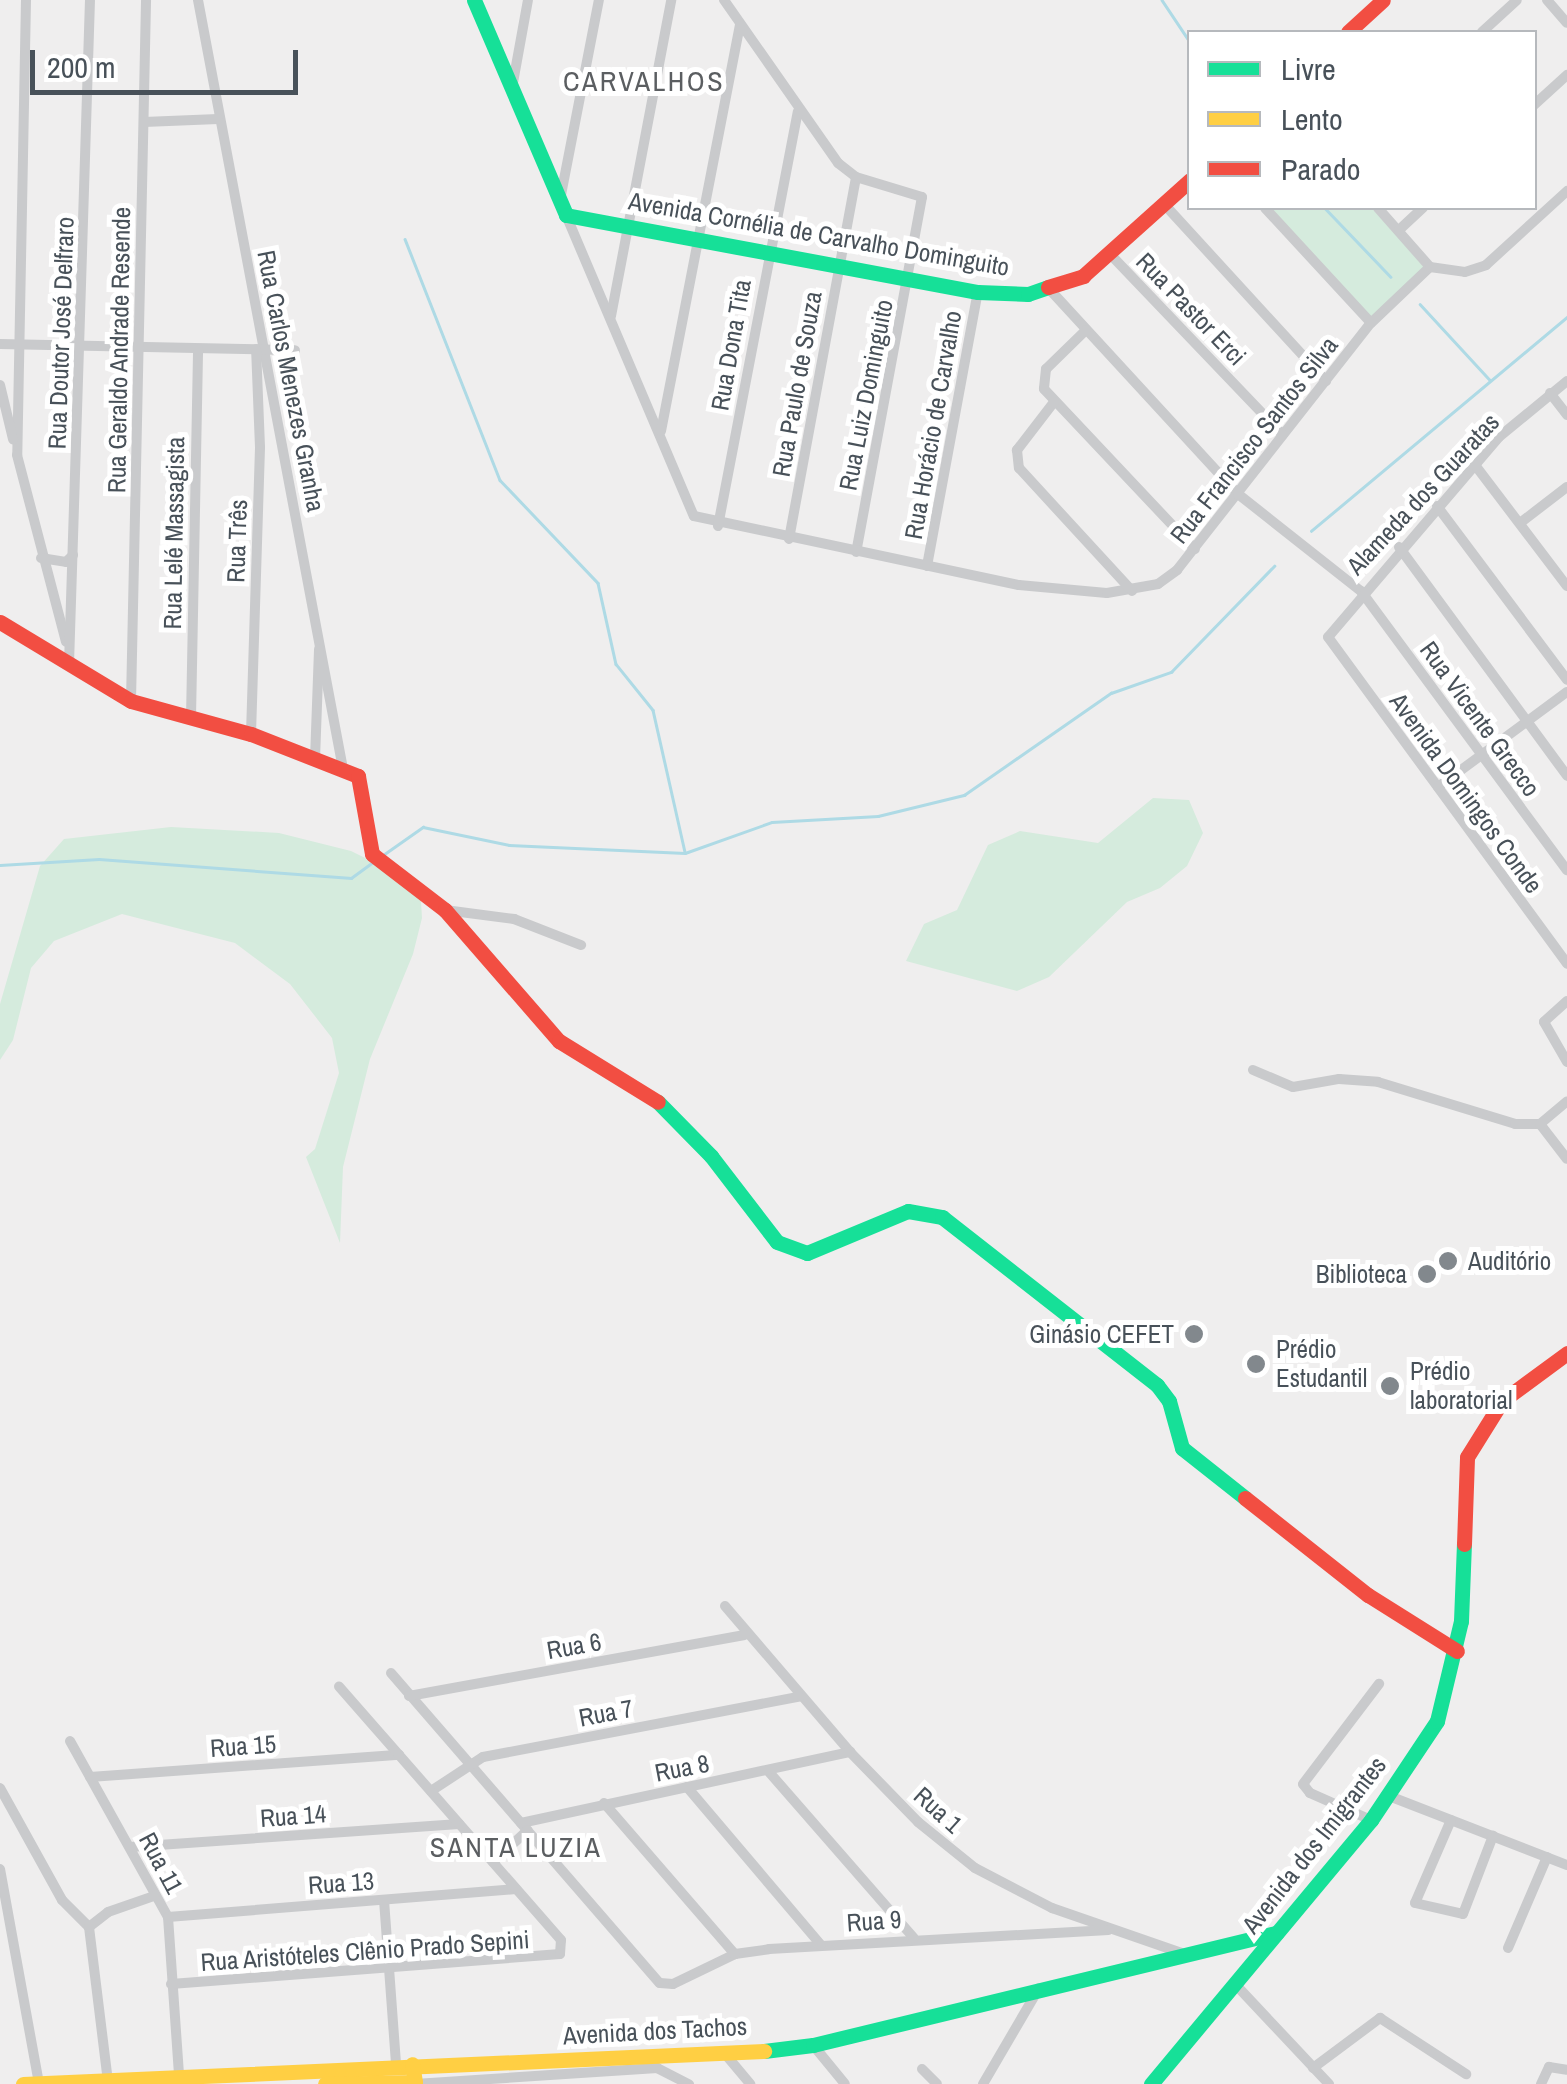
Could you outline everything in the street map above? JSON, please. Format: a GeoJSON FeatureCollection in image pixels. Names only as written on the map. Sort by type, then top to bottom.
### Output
{"type":"FeatureCollection","features":[{"type":"Feature","properties":{"kind":"street"},"geometry":{"type":"LineString","coordinates":[[17,454],[26,0]]}},
{"type":"Feature","properties":{"kind":"street","name":"Rua Doutor José Delfraro"},"geometry":{"type":"LineString","coordinates":[[69,667],[90,0]]}},
{"type":"Feature","properties":{"kind":"street","name":"Rua Geraldo Andrade Resende"},"geometry":{"type":"LineString","coordinates":[[131,701],[146,0]]}},
{"type":"Feature","properties":{"kind":"street","name":"Rua Carlos Menezes Granha"},"geometry":{"type":"LineString","coordinates":[[198,0],[261,350],[285,446],[319,623],[343,770]]}},
{"type":"Feature","properties":{"kind":"street"},"geometry":{"type":"LineString","coordinates":[[474,0],[568,212],[660,435]]}},
{"type":"Feature","properties":{"kind":"street"},"geometry":{"type":"LineString","coordinates":[[512,88],[528,0]]}},
{"type":"Feature","properties":{"kind":"street"},"geometry":{"type":"LineString","coordinates":[[568,212],[598,0]]}},
{"type":"Feature","properties":{"kind":"street"},"geometry":{"type":"LineString","coordinates":[[610,316],[671,0]]}},
{"type":"Feature","properties":{"kind":"street"},"geometry":{"type":"LineString","coordinates":[[724,0],[798,112],[856,177]]}},
{"type":"Feature","properties":{"kind":"street"},"geometry":{"type":"LineString","coordinates":[[1350,30],[1383,0]]}},
{"type":"Feature","properties":{"kind":"street"},"geometry":{"type":"LineString","coordinates":[[1484,30],[1517,0]]}},
{"type":"Feature","properties":{"kind":"street"},"geometry":{"type":"LineString","coordinates":[[1546,0],[1567,23]]}},
{"type":"Feature","properties":{"kind":"street"},"geometry":{"type":"LineString","coordinates":[[660,435],[740,25]]}},
{"type":"Feature","properties":{"kind":"street"},"geometry":{"type":"LineString","coordinates":[[1537,102],[1567,75]]}},
{"type":"Feature","properties":{"kind":"street","name":"Rua Dona Tita"},"geometry":{"type":"LineString","coordinates":[[718,526],[798,112]]}},
{"type":"Feature","properties":{"kind":"street"},"geometry":{"type":"LineString","coordinates":[[144,122],[218,119]]}},
{"type":"Feature","properties":{"kind":"street","name":"Rua Luiz Dominguito"},"geometry":{"type":"LineString","coordinates":[[856,177],[914,190],[922,202],[856,552]]}},
{"type":"Feature","properties":{"kind":"street","name":"Rua Paulo de Souza"},"geometry":{"type":"LineString","coordinates":[[789,538],[856,177]]}},
{"type":"Feature","properties":{"kind":"street"},"geometry":{"type":"LineString","coordinates":[[1052,292],[1110,254],[1187,183]]}},
{"type":"Feature","properties":{"kind":"street"},"geometry":{"type":"LineString","coordinates":[[1380,210],[1430,267],[1465,272],[1486,265],[1567,191]]}},
{"type":"Feature","properties":{"kind":"street"},"geometry":{"type":"LineString","coordinates":[[1164,204],[1326,381]]}},
{"type":"Feature","properties":{"kind":"street"},"geometry":{"type":"LineString","coordinates":[[1267,210],[1372,324]]}},
{"type":"Feature","properties":{"kind":"street"},"geometry":{"type":"LineString","coordinates":[[1399,230],[1421,210]]}},
{"type":"Feature","properties":{"kind":"street","name":"Avenida Cornélia de Carvalho Dominguito"},"geometry":{"type":"LineString","coordinates":[[568,212],[696,241],[978,292],[1052,292]]}},
{"type":"Feature","properties":{"kind":"street","name":"Rua Pastor Erci"},"geometry":{"type":"LineString","coordinates":[[1110,254],[1283,435]]}},
{"type":"Feature","properties":{"kind":"street","name":"Rua Francisco Santos Silva"},"geometry":{"type":"LineString","coordinates":[[660,435],[690,511],[718,526],[1073,592],[1132,591],[1158,584],[1194,549],[1372,324],[1430,267]]}},
{"type":"Feature","properties":{"kind":"street","name":"Rua Horácio de Carvalho"},"geometry":{"type":"LineString","coordinates":[[927,566],[978,292]]}},
{"type":"Feature","properties":{"kind":"street","name":"Rua Vicente Grecco"},"geometry":{"type":"LineString","coordinates":[[1052,292],[1238,494],[1361,591],[1567,870]]}},
{"type":"Feature","properties":{"kind":"street"},"geometry":{"type":"LineString","coordinates":[[1086,330],[1042,376],[1054,402],[1194,549]]}},
{"type":"Feature","properties":{"kind":"street"},"geometry":{"type":"LineString","coordinates":[[0,344],[139,350],[294,350]]}},
{"type":"Feature","properties":{"kind":"street","name":"Rua Lelé Massagista"},"geometry":{"type":"LineString","coordinates":[[191,718],[198,349]]}},
{"type":"Feature","properties":{"kind":"street","name":"Rua Três"},"geometry":{"type":"LineString","coordinates":[[251,734],[261,350]]}},
{"type":"Feature","properties":{"kind":"street","name":"Alameda dos Guaratas"},"geometry":{"type":"LineString","coordinates":[[1331,646],[1330,631],[1398,547],[1475,465],[1567,380]]}},
{"type":"Feature","properties":{"kind":"street"},"geometry":{"type":"LineString","coordinates":[[0,385],[41,558],[68,648]]}},
{"type":"Feature","properties":{"kind":"street"},"geometry":{"type":"LineString","coordinates":[[1550,393],[1567,415]]}},
{"type":"Feature","properties":{"kind":"street"},"geometry":{"type":"LineString","coordinates":[[1054,402],[1017,450],[1019,468],[1132,591]]}},
{"type":"Feature","properties":{"kind":"street"},"geometry":{"type":"LineString","coordinates":[[260,447],[285,446]]}},
{"type":"Feature","properties":{"kind":"street"},"geometry":{"type":"LineString","coordinates":[[1475,465],[1567,586]]}},
{"type":"Feature","properties":{"kind":"street"},"geometry":{"type":"LineString","coordinates":[[1520,523],[1567,487]]}},
{"type":"Feature","properties":{"kind":"street"},"geometry":{"type":"LineString","coordinates":[[1438,506],[1567,680]]}},
{"type":"Feature","properties":{"kind":"street"},"geometry":{"type":"LineString","coordinates":[[1398,547],[1567,776]]}},
{"type":"Feature","properties":{"kind":"street"},"geometry":{"type":"LineString","coordinates":[[41,558],[66,562],[74,554]]}},
{"type":"Feature","properties":{"kind":"street"},"geometry":{"type":"LineString","coordinates":[[0,622],[131,701],[251,734],[361,780],[372,854],[393,876],[445,910],[559,1040],[647,1092],[777,1242],[806,1253],[908,1211],[942,1217],[1158,1385],[1182,1448],[1368,1595],[1457,1651]]}},
{"type":"Feature","properties":{"kind":"street"},"geometry":{"type":"LineString","coordinates":[[315,759],[319,623]]}},
{"type":"Feature","properties":{"kind":"street","name":"Avenida Domingos Conde"},"geometry":{"type":"LineString","coordinates":[[1331,646],[1567,964]]}},
{"type":"Feature","properties":{"kind":"street"},"geometry":{"type":"LineString","coordinates":[[1438,787],[1567,692]]}},
{"type":"Feature","properties":{"kind":"street"},"geometry":{"type":"LineString","coordinates":[[445,910],[514,919],[581,946]]}},
{"type":"Feature","properties":{"kind":"street"},"geometry":{"type":"LineString","coordinates":[[1567,1001],[1548,1016],[1546,1034],[1567,1062]]}},
{"type":"Feature","properties":{"kind":"street"},"geometry":{"type":"LineString","coordinates":[[1252,1070],[1293,1088],[1340,1080],[1378,1082],[1515,1124],[1540,1124],[1567,1101]]}},
{"type":"Feature","properties":{"kind":"street"},"geometry":{"type":"LineString","coordinates":[[1540,1124],[1567,1159]]}},
{"type":"Feature","properties":{"kind":"street","name":"Avenida dos Imigrantes"},"geometry":{"type":"LineString","coordinates":[[1152,2084],[1371,1820],[1436,1721],[1457,1651],[1467,1458],[1502,1402],[1567,1353]]}},
{"type":"Feature","properties":{"kind":"street","name":"Rua 1"},"geometry":{"type":"LineString","coordinates":[[725,1606],[798,1697],[850,1752],[918,1822],[975,1868],[1108,1930],[1187,1955]]}},
{"type":"Feature","properties":{"kind":"street","name":"Rua 6"},"geometry":{"type":"LineString","coordinates":[[409,1696],[746,1636]]}},
{"type":"Feature","properties":{"kind":"street"},"geometry":{"type":"LineString","coordinates":[[391,1673],[466,1764],[525,1827]]}},
{"type":"Feature","properties":{"kind":"street"},"geometry":{"type":"LineString","coordinates":[[1371,1820],[1310,1794],[1303,1784],[1379,1684]]}},
{"type":"Feature","properties":{"kind":"street"},"geometry":{"type":"LineString","coordinates":[[338,1686],[516,1889]]}},
{"type":"Feature","properties":{"kind":"street","name":"Rua 7"},"geometry":{"type":"LineString","coordinates":[[431,1791],[466,1764],[798,1697]]}},
{"type":"Feature","properties":{"kind":"street","name":"Rua 11"},"geometry":{"type":"LineString","coordinates":[[70,1740],[168,1917],[168,2079]]}},
{"type":"Feature","properties":{"kind":"street","name":"Rua 8"},"geometry":{"type":"LineString","coordinates":[[494,1862],[525,1827],[604,1802],[769,1772],[850,1752]]}},
{"type":"Feature","properties":{"kind":"street","name":"Rua 15"},"geometry":{"type":"LineString","coordinates":[[90,1777],[399,1756]]}},
{"type":"Feature","properties":{"kind":"street"},"geometry":{"type":"LineString","coordinates":[[769,1772],[914,1938]]}},
{"type":"Feature","properties":{"kind":"street"},"geometry":{"type":"LineString","coordinates":[[686,1787],[821,1945]]}},
{"type":"Feature","properties":{"kind":"street"},"geometry":{"type":"LineString","coordinates":[[0,1788],[3,1802],[62,1900],[89,1928],[118,2082]]}},
{"type":"Feature","properties":{"kind":"street"},"geometry":{"type":"LineString","coordinates":[[1389,1796],[1567,1865]]}},
{"type":"Feature","properties":{"kind":"street"},"geometry":{"type":"LineString","coordinates":[[604,1802],[735,1954]]}},
{"type":"Feature","properties":{"kind":"street"},"geometry":{"type":"LineString","coordinates":[[1451,1820],[1414,1903],[1463,1914],[1493,1836]]}},
{"type":"Feature","properties":{"kind":"street","name":"Rua 14"},"geometry":{"type":"LineString","coordinates":[[130,1848],[459,1824]]}},
{"type":"Feature","properties":{"kind":"street","name":"Rua 9"},"geometry":{"type":"LineString","coordinates":[[525,1827],[654,1977],[673,1984],[735,1954],[914,1938],[1108,1930]]}},
{"type":"Feature","properties":{"kind":"street"},"geometry":{"type":"LineString","coordinates":[[1508,1948],[1547,1857]]}},
{"type":"Feature","properties":{"kind":"street"},"geometry":{"type":"LineString","coordinates":[[0,1869],[39,2083]]}},
{"type":"Feature","properties":{"kind":"street","name":"Rua 13"},"geometry":{"type":"LineString","coordinates":[[168,1917],[516,1889]]}},
{"type":"Feature","properties":{"kind":"street","name":"Rua Aristóteles Clênio Prado Sepini"},"geometry":{"type":"LineString","coordinates":[[171,1984],[390,1972],[560,1954],[561,1940],[516,1889]]}},
{"type":"Feature","properties":{"kind":"street"},"geometry":{"type":"LineString","coordinates":[[89,1928],[108,1912],[154,1896]]}},
{"type":"Feature","properties":{"kind":"street"},"geometry":{"type":"LineString","coordinates":[[384,1900],[404,2064],[415,2083]]}},
{"type":"Feature","properties":{"kind":"street","name":"Avenida dos Tachos"},"geometry":{"type":"LineString","coordinates":[[23,2084],[404,2064],[726,2055],[812,2045],[1277,1933]]}},
{"type":"Feature","properties":{"kind":"street"},"geometry":{"type":"LineString","coordinates":[[1236,1985],[1329,2084]]}},
{"type":"Feature","properties":{"kind":"street"},"geometry":{"type":"LineString","coordinates":[[982,2084],[1040,1988]]}},
{"type":"Feature","properties":{"kind":"street"},"geometry":{"type":"LineString","coordinates":[[1313,2068],[1380,2018],[1466,2074]]}},
{"type":"Feature","properties":{"kind":"street"},"geometry":{"type":"LineString","coordinates":[[812,2045],[846,2084]]}},
{"type":"Feature","properties":{"kind":"street"},"geometry":{"type":"LineString","coordinates":[[726,2055],[750,2084]]}},
{"type":"Feature","properties":{"kind":"street"},"geometry":{"type":"LineString","coordinates":[[1541,2084],[1549,2067],[1567,2070]]}},
{"type":"Feature","properties":{"kind":"street","name":"Avenida dos Tachos"},"geometry":{"type":"LineString","coordinates":[[329,2084],[576,2079],[657,2068],[686,2080]]}},
{"type":"Feature","properties":{"kind":"street"},"geometry":{"type":"LineString","coordinates":[[922,2069],[937,2084]]}},
{"type":"Feature","properties":{"kind":"street"},"geometry":{"type":"LineString","coordinates":[[618,2071],[620,2084]]}},
{"type":"Feature","properties":{"kind":"green space"},"geometry":{"type":"Polygon","coordinates":[[[1273,210],[1374,210],[1424,267],[1371,319],[1273,210]]]}},
{"type":"Feature","properties":{"kind":"green space"},"geometry":{"type":"Polygon","coordinates":[[[1153,798],[1189,800],[1203,833],[1187,866],[1160,888],[1127,902],[1049,977],[1017,991],[906,961],[924,924],[957,910],[988,845],[1020,831],[1098,843],[1153,798]]]}},
{"type":"Feature","properties":{"kind":"green space"},"geometry":{"type":"Polygon","coordinates":[[[171,827],[279,833],[351,851],[420,885],[422,918],[413,954],[370,1059],[343,1167],[340,1243],[306,1157],[315,1149],[339,1073],[332,1038],[290,984],[235,943],[122,914],[54,941],[31,968],[13,1040],[0,1060],[0,1004],[40,866],[64,839],[171,827]]]}},
{"type":"Feature","properties":{"kind":"waterway"},"geometry":{"type":"LineString","coordinates":[[1162,0],[1187,38]]}},
{"type":"Feature","properties":{"kind":"waterway"},"geometry":{"type":"LineString","coordinates":[[1327,210],[1391,277]]}},
{"type":"Feature","properties":{"kind":"waterway"},"geometry":{"type":"LineString","coordinates":[[405,239],[500,480],[598,583],[616,664],[653,710],[685,852]]}},
{"type":"Feature","properties":{"kind":"waterway"},"geometry":{"type":"LineString","coordinates":[[1420,304],[1490,380]]}},
{"type":"Feature","properties":{"kind":"waterway"},"geometry":{"type":"LineString","coordinates":[[1311,531],[1567,317]]}},
{"type":"Feature","properties":{"kind":"waterway"},"geometry":{"type":"LineString","coordinates":[[383,855],[423,827],[509,845],[685,853],[772,822],[878,816],[964,795],[1111,693],[1171,672],[1274,566]]}},
{"type":"Feature","properties":{"kind":"waterway"},"geometry":{"type":"LineString","coordinates":[[0,865],[99,859],[351,878],[373,862]]}},
{"type":"Feature","properties":{"kind":"traffic: fast"},"geometry":{"type":"LineString","coordinates":[[474,0],[566,215],[978,292],[1028,294],[1048,287]]}},
{"type":"Feature","properties":{"kind":"traffic: fast"},"geometry":{"type":"LineString","coordinates":[[658,1102],[711,1156],[777,1242],[807,1253],[908,1211],[942,1217],[1157,1385],[1169,1401],[1182,1448],[1245,1498]]}},
{"type":"Feature","properties":{"kind":"traffic: fast"},"geometry":{"type":"LineString","coordinates":[[1151,2084],[1371,1820],[1437,1721],[1461,1621],[1464,1544]]}},
{"type":"Feature","properties":{"kind":"traffic: fast"},"geometry":{"type":"LineString","coordinates":[[764,2051],[813,2045],[1277,1933]]}},
{"type":"Feature","properties":{"kind":"traffic: slow"},"geometry":{"type":"LineString","coordinates":[[23,2084],[764,2051]]}},
{"type":"Feature","properties":{"kind":"traffic: slow"},"geometry":{"type":"LineString","coordinates":[[325,2084],[415,2082],[412,2064]]}},
{"type":"Feature","properties":{"kind":"traffic: jam"},"geometry":{"type":"LineString","coordinates":[[1350,30],[1383,0]]}},
{"type":"Feature","properties":{"kind":"traffic: jam"},"geometry":{"type":"LineString","coordinates":[[1048,287],[1083,276],[1187,183]]}},
{"type":"Feature","properties":{"kind":"traffic: jam"},"geometry":{"type":"LineString","coordinates":[[0,622],[131,701],[251,734],[358,776],[372,854],[445,910],[559,1041],[658,1102]]}},
{"type":"Feature","properties":{"kind":"traffic: jam"},"geometry":{"type":"LineString","coordinates":[[1464,1544],[1467,1457],[1502,1401],[1567,1353]]}},
{"type":"Feature","properties":{"kind":"traffic: jam"},"geometry":{"type":"LineString","coordinates":[[1245,1498],[1368,1595],[1457,1651]]}},
{"type":"Feature","properties":{"kind":"place","name":"Auditório"},"geometry":{"type":"Point","coordinates":[1448,1261]}},
{"type":"Feature","properties":{"kind":"place","name":"Biblioteca"},"geometry":{"type":"Point","coordinates":[1427,1274]}},
{"type":"Feature","properties":{"kind":"place","name":"Ginásio CEFET"},"geometry":{"type":"Point","coordinates":[1194,1334]}},
{"type":"Feature","properties":{"kind":"place","name":"Prédio Estudantil"},"geometry":{"type":"Point","coordinates":[1256,1364]}},
{"type":"Feature","properties":{"kind":"place","name":"Prédio laboratorial"},"geometry":{"type":"Point","coordinates":[1390,1386]}},
{"type":"Feature","properties":{"kind":"district","name":"CARVALHOS"},"geometry":{"type":"Point","coordinates":[644,81]}},
{"type":"Feature","properties":{"kind":"district","name":"SANTA LUZIA"},"geometry":{"type":"Point","coordinates":[516,1847]}}]}
